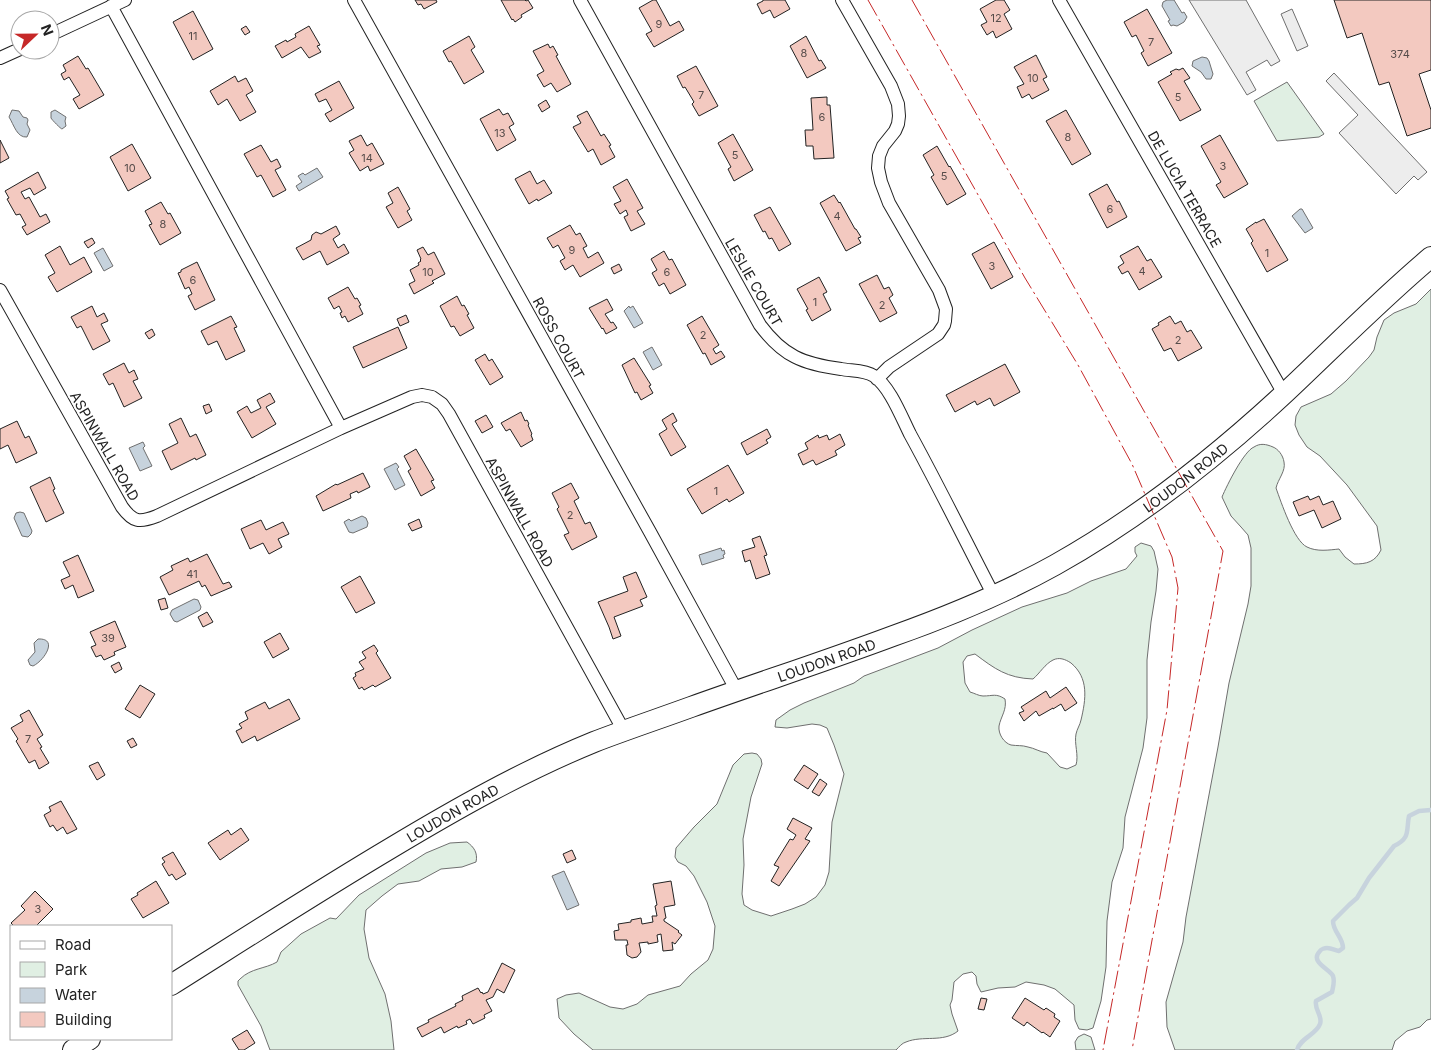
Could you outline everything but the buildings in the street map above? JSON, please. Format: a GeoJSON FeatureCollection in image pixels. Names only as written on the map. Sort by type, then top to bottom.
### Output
{"type":"FeatureCollection","features":[{"type":"Feature","properties":{"kind":"main road","name":"LOUDON ROAD"},"geometry":{"type":"LineString","coordinates":[[172,984],[347,874],[449,814],[529,772],[624,731],[943,618],[994,596],[1055,565],[1131,518],[1202,465],[1284,394],[1383,299],[1431,257]]}},
{"type":"Feature","properties":{"kind":"main road"},"geometry":{"type":"LineString","coordinates":[[73,1050],[88,1040]]}},
{"type":"Feature","properties":{"kind":"street"},"geometry":{"type":"LineString","coordinates":[[60,30],[125,0]]}},
{"type":"Feature","properties":{"kind":"street","name":"ROSS COURT"},"geometry":{"type":"LineString","coordinates":[[354,0],[650,532],[736,691]]}},
{"type":"Feature","properties":{"kind":"street","name":"LESLIE COURT"},"geometry":{"type":"LineString","coordinates":[[580,0],[755,317],[767,335],[780,348],[795,358],[821,366],[869,374],[877,379]]}},
{"type":"Feature","properties":{"kind":"street"},"geometry":{"type":"LineString","coordinates":[[842,0],[891,86],[898,104],[898,124],[881,149],[879,156],[880,182],[939,290],[946,310],[944,325],[938,334],[889,367],[877,379],[890,397],[994,596]]}},
{"type":"Feature","properties":{"kind":"street","name":"DE LUCIA TERRACE"},"geometry":{"type":"LineString","coordinates":[[1059,0],[1284,394]]}},
{"type":"Feature","properties":{"kind":"street"},"geometry":{"type":"LineString","coordinates":[[112,6],[341,428]]}},
{"type":"Feature","properties":{"kind":"street","name":"ASPINWALL ROAD"},"geometry":{"type":"LineString","coordinates":[[0,290],[126,513],[133,519],[144,520],[157,516],[404,400],[419,395],[429,396],[442,404],[624,731]]}},
{"type":"Feature","properties":{"kind":"green space"},"geometry":{"type":"Polygon","coordinates":[[[1287,82],[1324,134],[1319,137],[1277,141],[1254,101],[1287,82]]]}},
{"type":"Feature","properties":{"kind":"green space"},"geometry":{"type":"Polygon","coordinates":[[[1431,289],[1431,1019],[1427,1020],[1420,1027],[1407,1031],[1395,1041],[1392,1050],[1175,1050],[1167,1027],[1166,1002],[1183,942],[1229,683],[1251,586],[1251,548],[1248,535],[1231,516],[1222,497],[1236,469],[1250,450],[1261,444],[1275,448],[1281,455],[1284,465],[1276,488],[1288,520],[1302,543],[1315,550],[1339,549],[1354,564],[1363,564],[1373,560],[1381,550],[1377,526],[1347,485],[1320,456],[1307,447],[1295,425],[1296,416],[1301,407],[1331,394],[1369,357],[1374,350],[1384,320],[1394,313],[1416,304],[1431,289]]]}},
{"type":"Feature","properties":{"kind":"green space"},"geometry":{"type":"Polygon","coordinates":[[[1141,543],[1151,546],[1158,569],[1147,660],[1147,718],[1143,748],[1125,817],[1123,848],[1112,882],[1107,921],[1106,967],[1101,1001],[1093,1028],[1087,1030],[1079,1029],[1075,1020],[1074,1005],[1055,989],[1026,982],[1015,987],[981,992],[976,976],[972,972],[963,974],[954,982],[950,1005],[958,1031],[946,1037],[912,1040],[902,1044],[896,1050],[593,1050],[559,1018],[557,999],[566,995],[579,993],[610,1007],[623,1009],[637,1004],[648,995],[680,986],[708,960],[713,949],[715,926],[707,902],[694,876],[675,857],[676,848],[717,804],[733,765],[744,754],[757,754],[762,764],[751,797],[743,839],[742,894],[744,905],[752,910],[771,916],[805,904],[816,897],[825,885],[829,872],[832,822],[844,774],[827,728],[812,724],[787,728],[775,727],[776,720],[804,703],[854,683],[864,676],[938,648],[1022,607],[1067,593],[1091,581],[1126,569],[1137,556],[1135,547],[1141,543]],[[975,654],[967,656],[963,662],[965,683],[970,692],[981,696],[997,695],[1005,699],[1005,710],[999,726],[999,732],[1004,740],[1011,745],[1026,746],[1047,753],[1060,767],[1067,769],[1076,765],[1076,734],[1081,720],[1085,697],[1081,675],[1077,669],[1071,663],[1058,659],[1047,664],[1033,679],[1016,677],[1002,672],[975,654]]]}},
{"type":"Feature","properties":{"kind":"green space"},"geometry":{"type":"Polygon","coordinates":[[[467,842],[475,851],[476,862],[462,867],[441,869],[419,881],[398,884],[366,910],[364,929],[369,958],[385,994],[391,1021],[394,1050],[270,1050],[261,1026],[238,985],[238,981],[244,975],[277,962],[281,952],[301,934],[330,918],[336,919],[359,895],[426,853],[450,843],[467,842]]]}},
{"type":"Feature","properties":{"kind":"green space"},"geometry":{"type":"Polygon","coordinates":[[[1084,1034],[1091,1037],[1095,1050],[1076,1050],[1075,1042],[1078,1037],[1084,1034]]]}},
{"type":"Feature","properties":{"kind":"shaded area"},"geometry":{"type":"Polygon","coordinates":[[[1189,0],[1246,0],[1280,61],[1271,66],[1267,60],[1246,72],[1256,90],[1247,95],[1189,0]]]}},
{"type":"Feature","properties":{"kind":"shaded area"},"geometry":{"type":"Polygon","coordinates":[[[1292,9],[1308,46],[1297,51],[1281,14],[1292,9]]]}},
{"type":"Feature","properties":{"kind":"shaded area"},"geometry":{"type":"Polygon","coordinates":[[[1334,73],[1427,172],[1418,180],[1414,176],[1396,194],[1339,133],[1358,115],[1326,81],[1334,73]]]}},
{"type":"Feature","properties":{"kind":"water"},"geometry":{"type":"Polygon","coordinates":[[[1174,0],[1182,13],[1184,12],[1187,17],[1184,22],[1177,26],[1171,26],[1168,21],[1170,20],[1162,6],[1163,2],[1174,0]]]}},
{"type":"Feature","properties":{"kind":"water"},"geometry":{"type":"Polygon","coordinates":[[[1202,57],[1207,58],[1209,61],[1213,74],[1211,79],[1206,79],[1201,72],[1192,66],[1193,61],[1202,57]]]}},
{"type":"Feature","properties":{"kind":"water"},"geometry":{"type":"Polygon","coordinates":[[[12,110],[19,111],[23,117],[27,118],[30,130],[27,137],[18,133],[14,127],[9,117],[12,110]]]}},
{"type":"Feature","properties":{"kind":"water"},"geometry":{"type":"Polygon","coordinates":[[[55,110],[66,117],[66,126],[62,129],[51,118],[51,112],[55,110]]]}},
{"type":"Feature","properties":{"kind":"water"},"geometry":{"type":"Polygon","coordinates":[[[317,168],[323,177],[299,191],[296,186],[302,182],[298,176],[303,173],[305,175],[317,168]]]}},
{"type":"Feature","properties":{"kind":"water"},"geometry":{"type":"Polygon","coordinates":[[[1302,209],[1313,228],[1305,233],[1292,216],[1302,209]]]}},
{"type":"Feature","properties":{"kind":"water"},"geometry":{"type":"Polygon","coordinates":[[[103,248],[113,266],[104,271],[94,253],[103,248]]]}},
{"type":"Feature","properties":{"kind":"water"},"geometry":{"type":"Polygon","coordinates":[[[629,306],[630,308],[633,306],[643,323],[634,328],[624,311],[629,306]]]}},
{"type":"Feature","properties":{"kind":"water"},"geometry":{"type":"Polygon","coordinates":[[[652,347],[662,365],[653,370],[643,352],[652,347]]]}},
{"type":"Feature","properties":{"kind":"water"},"geometry":{"type":"Polygon","coordinates":[[[143,442],[145,446],[143,448],[152,466],[140,471],[129,448],[143,442]]]}},
{"type":"Feature","properties":{"kind":"water"},"geometry":{"type":"Polygon","coordinates":[[[396,463],[405,485],[395,490],[384,469],[396,463]]]}},
{"type":"Feature","properties":{"kind":"water"},"geometry":{"type":"Polygon","coordinates":[[[16,513],[24,513],[32,531],[28,537],[22,536],[14,518],[16,513]]]}},
{"type":"Feature","properties":{"kind":"water"},"geometry":{"type":"Polygon","coordinates":[[[362,516],[366,518],[367,527],[353,533],[349,532],[344,522],[362,516]]]}},
{"type":"Feature","properties":{"kind":"water"},"geometry":{"type":"Polygon","coordinates":[[[721,548],[722,551],[724,550],[724,558],[702,565],[699,555],[721,548]]]}},
{"type":"Feature","properties":{"kind":"water"},"geometry":{"type":"Polygon","coordinates":[[[194,599],[198,600],[201,607],[200,610],[177,622],[174,621],[170,614],[172,610],[194,599]]]}},
{"type":"Feature","properties":{"kind":"water"},"geometry":{"type":"Polygon","coordinates":[[[38,639],[48,642],[49,646],[41,660],[33,666],[30,665],[28,660],[35,652],[34,643],[38,639]]]}},
{"type":"Feature","properties":{"kind":"water"},"geometry":{"type":"Polygon","coordinates":[[[564,871],[579,905],[567,910],[552,876],[564,871]]]}},
{"type":"Feature","properties":{"kind":"waterway"},"geometry":{"type":"LineString","coordinates":[[1297,1050],[1301,1042],[1315,1031],[1320,1024],[1316,1001],[1332,992],[1333,976],[1318,962],[1317,955],[1323,949],[1328,948],[1339,951],[1343,948],[1333,921],[1357,898],[1369,878],[1394,846],[1403,840],[1407,833],[1409,816],[1419,811],[1431,810]]}},
{"type":"Feature","properties":{"kind":"power"},"geometry":{"type":"LineString","coordinates":[[868,0],[1025,278],[1078,365],[1132,464],[1172,557],[1178,588],[1167,710],[1103,1050]]}},
{"type":"Feature","properties":{"kind":"power"},"geometry":{"type":"LineString","coordinates":[[912,0],[1223,551],[1132,1050]]}}]}
